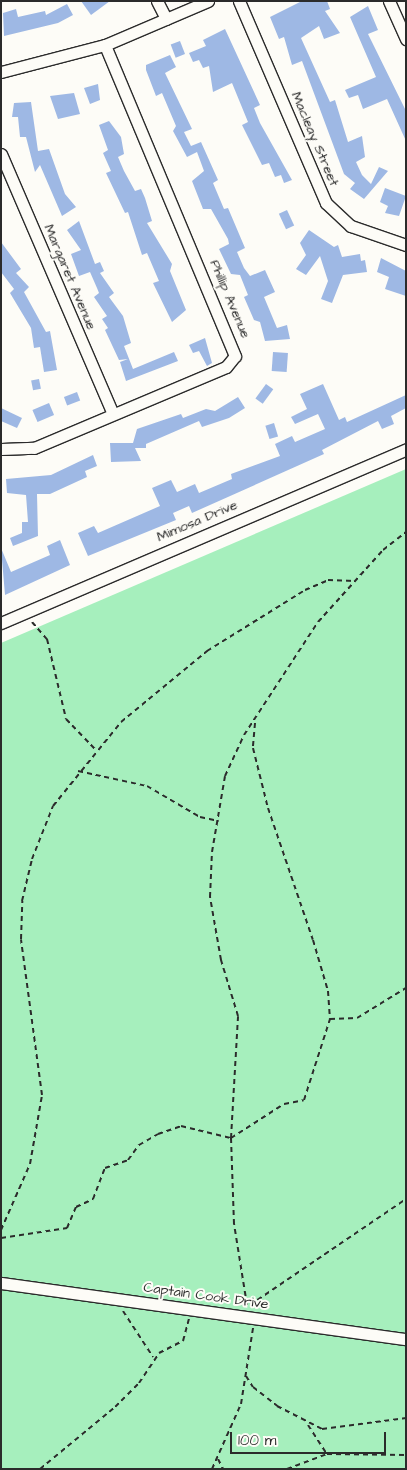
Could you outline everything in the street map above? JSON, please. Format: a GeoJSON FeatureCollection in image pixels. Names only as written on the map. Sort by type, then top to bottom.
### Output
{"type":"FeatureCollection","features":[{"type":"Feature","properties":{"kind":"street"},"geometry":{"type":"LineString","coordinates":[[157,1],[166,18]]}},
{"type":"Feature","properties":{"kind":"street"},"geometry":{"type":"LineString","coordinates":[[1,72],[105,45],[208,1]]}},
{"type":"Feature","properties":{"kind":"street","name":"Macleay Street"},"geometry":{"type":"LineString","coordinates":[[239,1],[326,203],[351,226],[406,245]]}},
{"type":"Feature","properties":{"kind":"street"},"geometry":{"type":"LineString","coordinates":[[389,1],[406,39]]}},
{"type":"Feature","properties":{"kind":"street","name":"Phillip Avenue"},"geometry":{"type":"LineString","coordinates":[[1,449],[34,448],[112,412],[226,367],[236,356],[105,45]]}},
{"type":"Feature","properties":{"kind":"street","name":"Margaret Avenue"},"geometry":{"type":"LineString","coordinates":[[1,154],[112,412]]}},
{"type":"Feature","properties":{"kind":"street","name":"Mimosa Drive"},"geometry":{"type":"LineString","coordinates":[[1,623],[406,449]]}},
{"type":"Feature","properties":{"kind":"street","name":"Captain Cook Drive"},"geometry":{"type":"LineString","coordinates":[[1,1283],[406,1339]]}},
{"type":"Feature","properties":{"kind":"path"},"geometry":{"type":"LineString","coordinates":[[212,1469],[241,1404],[253,1318],[234,1224],[231,1138],[238,1016],[221,960],[210,897],[225,776],[255,722],[318,622],[355,581],[406,532]]}},
{"type":"Feature","properties":{"kind":"path"},"geometry":{"type":"LineString","coordinates":[[1,1230],[30,1164],[42,1095],[25,993],[22,901],[32,859],[53,806],[95,749],[128,716],[207,651],[305,590],[328,580],[355,581]]}},
{"type":"Feature","properties":{"kind":"path"},"geometry":{"type":"LineString","coordinates":[[24,613],[47,639],[66,719],[95,749]]}},
{"type":"Feature","properties":{"kind":"path"},"geometry":{"type":"LineString","coordinates":[[1,1238],[66,1228],[76,1207],[93,1198],[105,1168],[128,1160],[138,1145],[158,1134],[181,1126],[231,1138],[284,1104],[304,1100],[330,1019],[316,948],[268,808],[253,748],[255,722]]}},
{"type":"Feature","properties":{"kind":"path"},"geometry":{"type":"LineString","coordinates":[[78,771],[147,786],[200,818],[219,821]]}},
{"type":"Feature","properties":{"kind":"path"},"geometry":{"type":"LineString","coordinates":[[330,1019],[357,1018],[406,988]]}},
{"type":"Feature","properties":{"kind":"path"},"geometry":{"type":"LineString","coordinates":[[240,1304],[249,1305],[406,1199]]}},
{"type":"Feature","properties":{"kind":"path"},"geometry":{"type":"LineString","coordinates":[[119,1299],[154,1358]]}},
{"type":"Feature","properties":{"kind":"path"},"geometry":{"type":"LineString","coordinates":[[40,1469],[115,1407],[139,1383],[154,1358],[183,1341],[191,1309]]}},
{"type":"Feature","properties":{"kind":"path"},"geometry":{"type":"LineString","coordinates":[[246,1376],[266,1398],[307,1423],[322,1428],[406,1418]]}},
{"type":"Feature","properties":{"kind":"path"},"geometry":{"type":"LineString","coordinates":[[307,1423],[327,1454]]}},
{"type":"Feature","properties":{"kind":"path"},"geometry":{"type":"LineString","coordinates":[[287,1469],[327,1454],[406,1455]]}},
{"type":"Feature","properties":{"kind":"path"},"geometry":{"type":"LineString","coordinates":[[218,1458],[223,1469]]}},
{"type":"Feature","properties":{"kind":"green space"},"geometry":{"type":"Polygon","coordinates":[[[406,469],[406,1469],[1,1469],[1,643],[406,469]]]}},
{"type":"Feature","properties":{"kind":"building"},"geometry":{"type":"Polygon","coordinates":[[[81,1],[110,1],[91,15],[81,1]]]}},
{"type":"Feature","properties":{"kind":"building"},"geometry":{"type":"Polygon","coordinates":[[[302,1],[327,1],[330,9],[325,11],[340,33],[324,39],[319,26],[301,38],[330,102],[335,100],[348,142],[362,136],[365,157],[356,162],[362,175],[371,184],[379,167],[388,171],[364,199],[350,189],[355,183],[344,174],[302,61],[292,65],[284,37],[279,39],[270,17],[302,1]]]}},
{"type":"Feature","properties":{"kind":"building"},"geometry":{"type":"Polygon","coordinates":[[[67,4],[73,15],[58,23],[4,36],[3,13],[16,9],[18,17],[45,11],[46,15],[67,4]]]}},
{"type":"Feature","properties":{"kind":"building"},"geometry":{"type":"Polygon","coordinates":[[[368,6],[378,30],[368,34],[406,111],[406,141],[387,99],[363,109],[358,95],[349,98],[345,90],[376,77],[350,17],[368,6]]]}},
{"type":"Feature","properties":{"kind":"building"},"geometry":{"type":"Polygon","coordinates":[[[225,29],[260,105],[254,108],[260,123],[292,180],[284,183],[281,175],[275,177],[269,163],[262,165],[242,125],[248,122],[232,83],[213,92],[209,66],[203,68],[199,60],[193,62],[189,53],[206,46],[203,40],[225,29]]]}},
{"type":"Feature","properties":{"kind":"building"},"geometry":{"type":"Polygon","coordinates":[[[180,41],[185,54],[176,58],[171,45],[180,41]]]}},
{"type":"Feature","properties":{"kind":"building"},"geometry":{"type":"Polygon","coordinates":[[[170,55],[176,67],[165,73],[192,129],[184,132],[191,146],[201,142],[218,180],[213,183],[224,209],[228,208],[245,248],[237,252],[244,268],[250,276],[265,270],[275,292],[264,297],[277,328],[287,325],[290,339],[265,341],[260,322],[254,320],[244,297],[248,295],[240,275],[231,274],[219,249],[229,244],[228,239],[211,209],[203,209],[192,181],[204,171],[197,152],[187,157],[173,131],[176,126],[162,93],[156,96],[146,70],[146,65],[170,55]]]}},
{"type":"Feature","properties":{"kind":"building"},"geometry":{"type":"Polygon","coordinates":[[[98,84],[100,100],[90,104],[84,88],[98,84]]]}},
{"type":"Feature","properties":{"kind":"building"},"geometry":{"type":"Polygon","coordinates":[[[74,93],[80,114],[58,119],[50,96],[74,93]]]}},
{"type":"Feature","properties":{"kind":"building"},"geometry":{"type":"Polygon","coordinates":[[[31,102],[38,151],[49,149],[65,194],[76,207],[62,216],[40,165],[35,172],[26,137],[20,137],[18,117],[12,117],[14,103],[31,102]]]}},
{"type":"Feature","properties":{"kind":"building"},"geometry":{"type":"Polygon","coordinates":[[[109,121],[121,137],[124,154],[118,157],[124,171],[135,191],[141,189],[152,221],[147,223],[172,264],[170,271],[186,310],[172,322],[153,283],[159,281],[147,253],[142,255],[128,212],[125,213],[106,173],[111,171],[103,153],[108,150],[99,125],[109,121]]]}},
{"type":"Feature","properties":{"kind":"building"},"geometry":{"type":"Polygon","coordinates":[[[385,188],[406,196],[399,216],[385,213],[388,206],[380,202],[385,188]]]}},
{"type":"Feature","properties":{"kind":"building"},"geometry":{"type":"Polygon","coordinates":[[[287,210],[294,225],[286,229],[279,214],[287,210]]]}},
{"type":"Feature","properties":{"kind":"building"},"geometry":{"type":"Polygon","coordinates":[[[79,221],[95,264],[100,262],[104,271],[100,273],[114,293],[109,297],[123,316],[131,343],[124,346],[133,369],[174,352],[178,361],[126,381],[120,362],[128,359],[119,360],[105,330],[108,328],[102,319],[107,316],[94,297],[99,293],[90,272],[79,276],[71,254],[81,250],[67,230],[79,221]]]}},
{"type":"Feature","properties":{"kind":"building"},"geometry":{"type":"Polygon","coordinates":[[[309,230],[334,247],[338,245],[342,257],[360,254],[361,261],[365,260],[367,272],[343,275],[332,303],[321,299],[328,281],[320,256],[306,275],[296,269],[306,255],[300,243],[309,230]]]}},
{"type":"Feature","properties":{"kind":"building"},"geometry":{"type":"Polygon","coordinates":[[[1,242],[21,269],[16,273],[29,287],[24,292],[46,332],[50,331],[57,370],[44,372],[40,347],[34,348],[31,328],[10,293],[14,289],[1,272],[1,242]]]}},
{"type":"Feature","properties":{"kind":"building"},"geometry":{"type":"Polygon","coordinates":[[[381,258],[406,271],[406,296],[385,289],[389,277],[377,272],[381,258]]]}},
{"type":"Feature","properties":{"kind":"building"},"geometry":{"type":"Polygon","coordinates":[[[205,338],[212,363],[207,366],[199,351],[193,353],[189,345],[205,338]]]}},
{"type":"Feature","properties":{"kind":"building"},"geometry":{"type":"Polygon","coordinates":[[[273,352],[288,353],[287,372],[272,371],[273,352]]]}},
{"type":"Feature","properties":{"kind":"building"},"geometry":{"type":"Polygon","coordinates":[[[39,379],[41,389],[33,390],[31,381],[39,379]]]}},
{"type":"Feature","properties":{"kind":"building"},"geometry":{"type":"Polygon","coordinates":[[[266,384],[273,389],[263,404],[255,399],[266,384]]]}},
{"type":"Feature","properties":{"kind":"building"},"geometry":{"type":"Polygon","coordinates":[[[323,384],[339,420],[345,417],[347,422],[406,395],[406,408],[391,416],[394,424],[382,429],[378,421],[322,450],[324,454],[192,513],[189,506],[173,513],[176,520],[88,556],[78,533],[94,526],[98,533],[160,506],[152,488],[171,480],[177,492],[195,484],[199,493],[232,479],[231,474],[280,456],[275,444],[292,436],[295,442],[325,429],[318,414],[295,424],[291,417],[307,409],[300,394],[323,384]]]}},
{"type":"Feature","properties":{"kind":"building"},"geometry":{"type":"Polygon","coordinates":[[[77,392],[80,400],[67,405],[64,397],[77,392]]]}},
{"type":"Feature","properties":{"kind":"building"},"geometry":{"type":"Polygon","coordinates":[[[238,397],[245,408],[229,418],[202,427],[199,421],[146,444],[146,448],[135,448],[141,461],[111,462],[110,443],[133,443],[137,429],[181,414],[183,418],[206,409],[215,411],[238,397]]]}},
{"type":"Feature","properties":{"kind":"building"},"geometry":{"type":"Polygon","coordinates":[[[49,403],[54,415],[38,422],[32,410],[49,403]]]}},
{"type":"Feature","properties":{"kind":"building"},"geometry":{"type":"Polygon","coordinates":[[[1,408],[22,418],[17,428],[1,421],[1,408]]]}},
{"type":"Feature","properties":{"kind":"building"},"geometry":{"type":"Polygon","coordinates":[[[274,423],[278,436],[269,439],[265,426],[274,423]]]}},
{"type":"Feature","properties":{"kind":"building"},"geometry":{"type":"Polygon","coordinates":[[[93,455],[97,466],[85,471],[87,477],[50,494],[37,494],[38,536],[13,546],[10,538],[22,533],[22,522],[28,522],[26,495],[7,493],[6,479],[51,475],[93,455]]]}},
{"type":"Feature","properties":{"kind":"building"},"geometry":{"type":"Polygon","coordinates":[[[60,540],[70,565],[5,595],[1,548],[11,572],[50,555],[47,546],[60,540]]]}}]}
